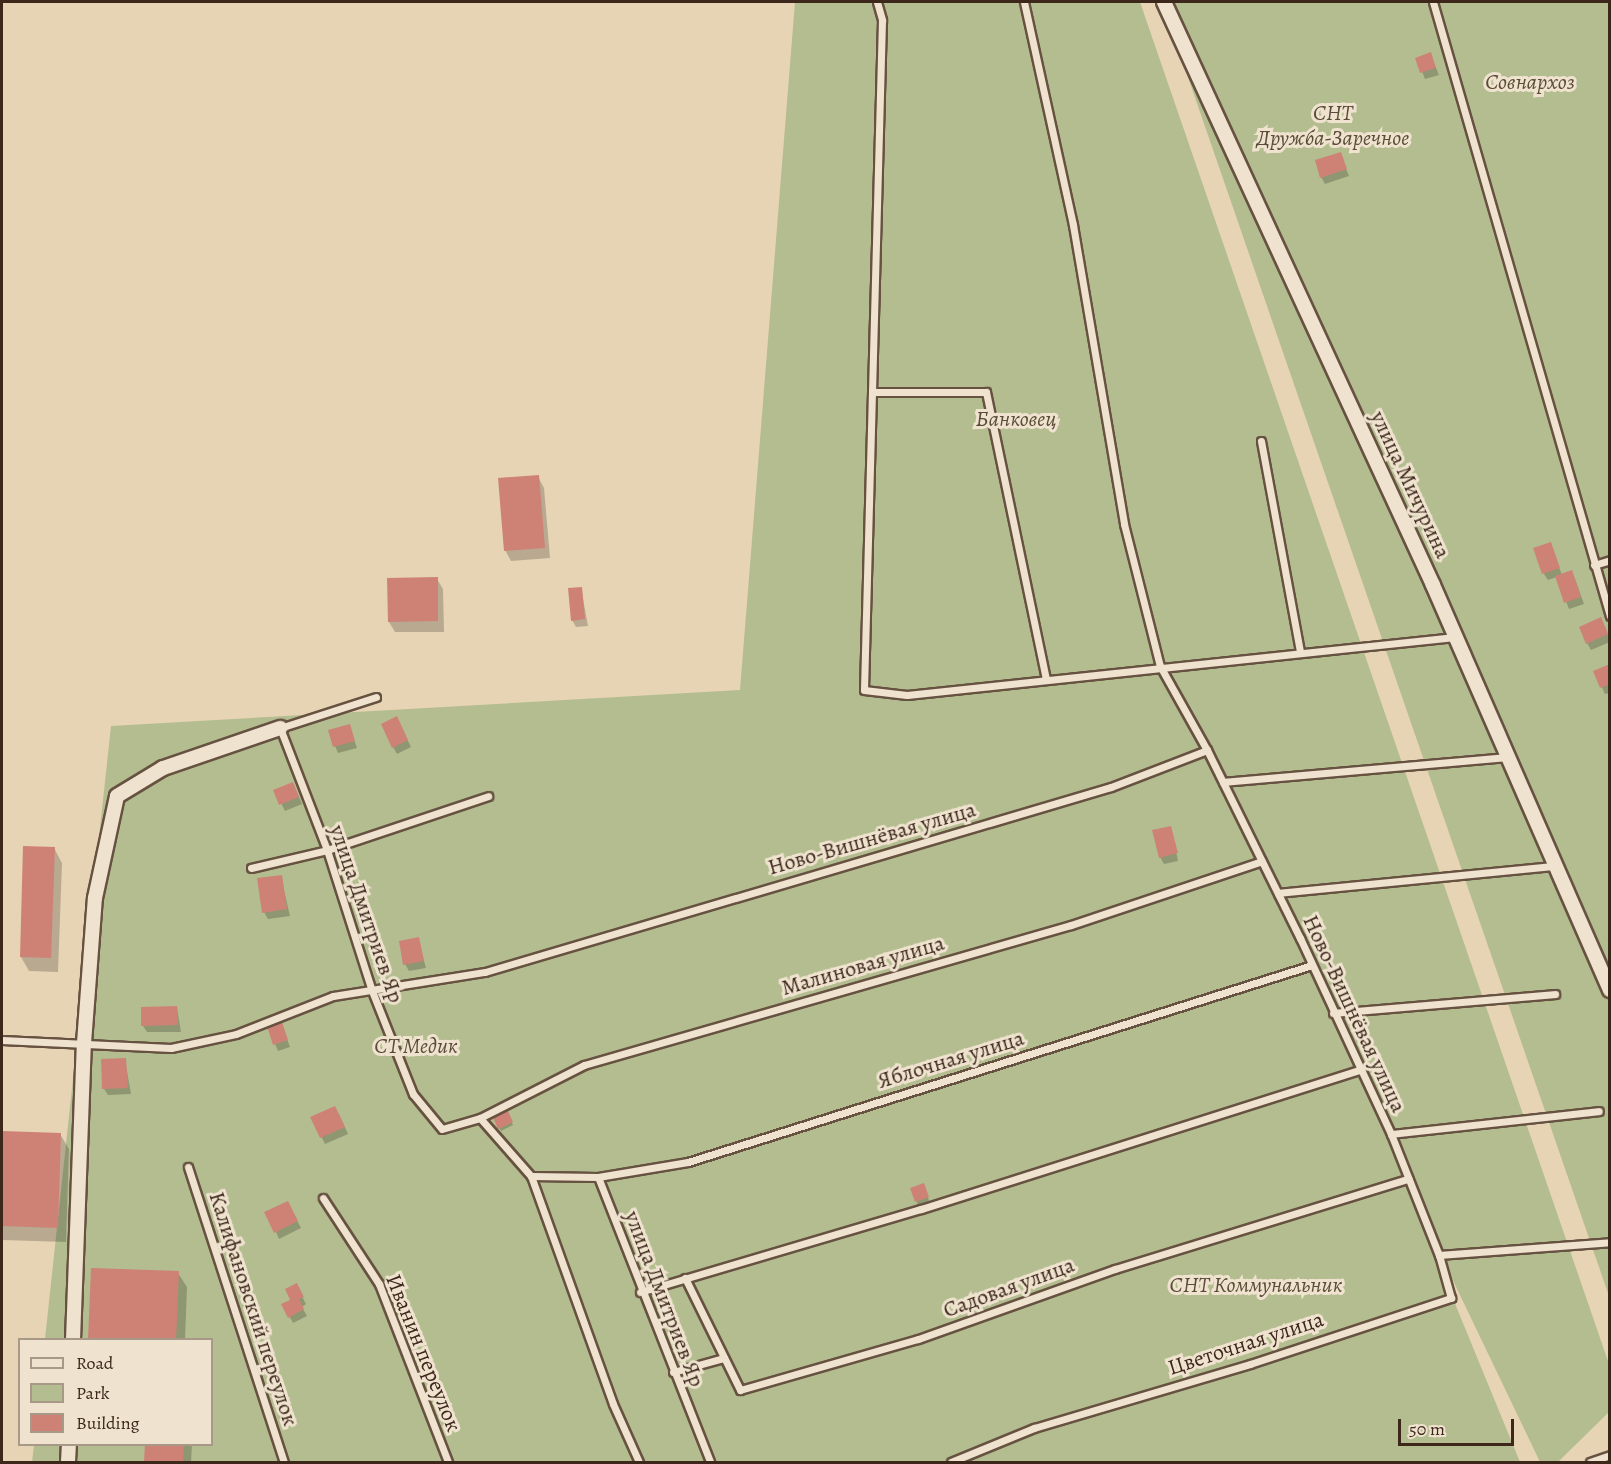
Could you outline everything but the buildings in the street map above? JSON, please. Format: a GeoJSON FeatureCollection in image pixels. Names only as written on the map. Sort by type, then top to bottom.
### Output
{"type":"FeatureCollection","features":[{"type":"Feature","properties":{"kind":"street","name":"улица Мичурина"},"geometry":{"type":"LineString","coordinates":[[1164,2],[1455,637],[1610,990]]}},
{"type":"Feature","properties":{"kind":"street"},"geometry":{"type":"LineString","coordinates":[[73,1338],[84,1043],[95,898],[117,796],[163,768],[280,728]]}},
{"type":"Feature","properties":{"kind":"street"},"geometry":{"type":"LineString","coordinates":[[68,1462],[69,1446]]}},
{"type":"Feature","properties":{"kind":"lane"},"geometry":{"type":"LineString","coordinates":[[877,2],[882,20],[864,690],[907,695],[1160,666],[1455,637]]}},
{"type":"Feature","properties":{"kind":"lane"},"geometry":{"type":"LineString","coordinates":[[1024,2],[1073,225],[1124,524],[1160,666],[1207,750]]}},
{"type":"Feature","properties":{"kind":"lane"},"geometry":{"type":"LineString","coordinates":[[1433,2],[1610,616]]}},
{"type":"Feature","properties":{"kind":"lane"},"geometry":{"type":"LineString","coordinates":[[872,392],[986,392],[1046,679]]}},
{"type":"Feature","properties":{"kind":"lane"},"geometry":{"type":"LineString","coordinates":[[1261,441],[1300,652]]}},
{"type":"Feature","properties":{"kind":"lane"},"geometry":{"type":"LineString","coordinates":[[1594,565],[1610,560]]}},
{"type":"Feature","properties":{"kind":"lane"},"geometry":{"type":"LineString","coordinates":[[280,728],[376,697]]}},
{"type":"Feature","properties":{"kind":"lane","name":"улица Дмитриев Яр"},"geometry":{"type":"LineString","coordinates":[[280,728],[327,850],[372,991],[413,1094],[442,1129],[480,1118]]}},
{"type":"Feature","properties":{"kind":"lane","name":"Ново-Вишнёвая улица"},"geometry":{"type":"LineString","coordinates":[[2,1040],[171,1048],[236,1034],[333,996],[485,972],[1111,787],[1207,750],[1278,893],[1358,1070],[1391,1134],[1439,1255]]}},
{"type":"Feature","properties":{"kind":"lane"},"geometry":{"type":"LineString","coordinates":[[1223,782],[1507,757]]}},
{"type":"Feature","properties":{"kind":"lane"},"geometry":{"type":"LineString","coordinates":[[251,868],[327,850],[488,795]]}},
{"type":"Feature","properties":{"kind":"lane","name":"Малиновая улица"},"geometry":{"type":"LineString","coordinates":[[480,1118],[584,1065],[1071,925],[1262,861]]}},
{"type":"Feature","properties":{"kind":"lane"},"geometry":{"type":"LineString","coordinates":[[1278,893],[1555,866]]}},
{"type":"Feature","properties":{"kind":"lane","name":"Яблочная улица"},"geometry":{"type":"LineString","coordinates":[[598,1177],[688,1162],[1312,965]]}},
{"type":"Feature","properties":{"kind":"lane"},"geometry":{"type":"LineString","coordinates":[[1333,1013],[1555,994]]}},
{"type":"Feature","properties":{"kind":"lane"},"geometry":{"type":"LineString","coordinates":[[640,1292],[932,1206],[1358,1070]]}},
{"type":"Feature","properties":{"kind":"lane"},"geometry":{"type":"LineString","coordinates":[[1391,1134],[1599,1111]]}},
{"type":"Feature","properties":{"kind":"lane"},"geometry":{"type":"LineString","coordinates":[[480,1118],[531,1176],[613,1404],[639,1462]]}},
{"type":"Feature","properties":{"kind":"lane","name":"Калифановский переулок"},"geometry":{"type":"LineString","coordinates":[[188,1167],[284,1462]]}},
{"type":"Feature","properties":{"kind":"lane"},"geometry":{"type":"LineString","coordinates":[[531,1176],[598,1177]]}},
{"type":"Feature","properties":{"kind":"lane","name":"улица Дмитриев Яр"},"geometry":{"type":"LineString","coordinates":[[598,1177],[640,1292],[710,1462]]}},
{"type":"Feature","properties":{"kind":"lane","name":"Садовая улица"},"geometry":{"type":"LineString","coordinates":[[685,1278],[740,1390],[918,1339],[1126,1266],[1408,1179]]}},
{"type":"Feature","properties":{"kind":"lane","name":"Иванин переулок"},"geometry":{"type":"LineString","coordinates":[[323,1198],[379,1284],[448,1462]]}},
{"type":"Feature","properties":{"kind":"lane"},"geometry":{"type":"LineString","coordinates":[[1439,1255],[1610,1242]]}},
{"type":"Feature","properties":{"kind":"lane","name":"Цветочная улица"},"geometry":{"type":"LineString","coordinates":[[951,1462],[1034,1428],[1250,1364],[1451,1298],[1439,1255]]}},
{"type":"Feature","properties":{"kind":"lane"},"geometry":{"type":"LineString","coordinates":[[673,1372],[724,1358]]}},
{"type":"Feature","properties":{"kind":"lane"},"geometry":{"type":"LineString","coordinates":[[1590,1462],[1610,1455]]}},
{"type":"Feature","properties":{"kind":"green space"},"geometry":{"type":"Polygon","coordinates":[[[795,2],[1140,2],[1609,1364],[1609,1412],[1558,1462],[1540,1462],[1401,1172],[1520,1462],[32,1462],[34,1446],[213,1446],[213,1338],[45,1338],[111,726],[740,690],[795,2]]]}},
{"type":"Feature","properties":{"kind":"green space","name":"СНТ Дружба-Заречное"},"geometry":{"type":"Polygon","coordinates":[[[1162,2],[1609,2],[1609,1296],[1162,2]]]}},
{"type":"Feature","properties":{"kind":"park label","name":"Совнархоз"},"geometry":{"type":"Point","coordinates":[1530,83]}},
{"type":"Feature","properties":{"kind":"park label","name":"Банковец"},"geometry":{"type":"Point","coordinates":[1016,420]}},
{"type":"Feature","properties":{"kind":"park label","name":"СТ Медик"},"geometry":{"type":"Point","coordinates":[416,1047]}},
{"type":"Feature","properties":{"kind":"park label","name":"СНТ Коммунальник"},"geometry":{"type":"Point","coordinates":[1256,1286]}}]}
